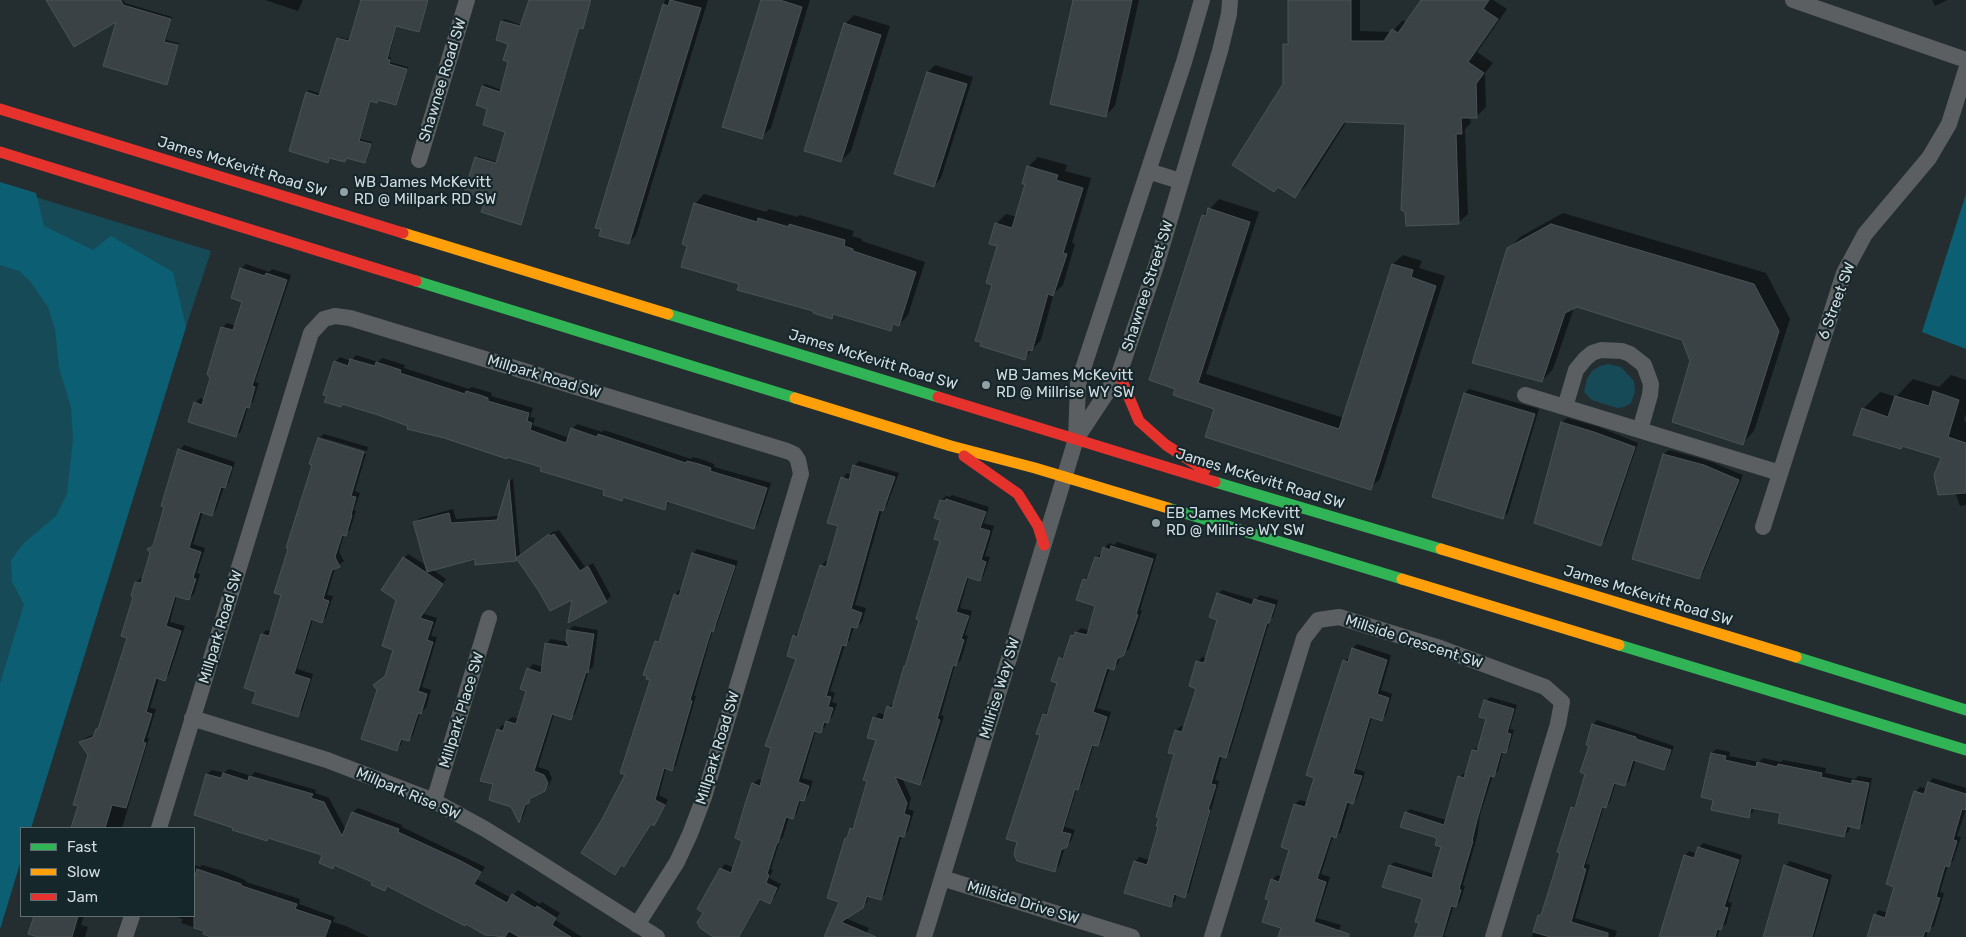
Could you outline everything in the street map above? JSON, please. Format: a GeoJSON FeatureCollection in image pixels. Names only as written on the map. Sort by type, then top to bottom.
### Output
{"type":"FeatureCollection","features":[{"type":"Feature","properties":{"kind":"main road","name":"James McKevitt Road SW"},"geometry":{"type":"LineString","coordinates":[[0,109],[1230,486],[1605,598],[1966,710]]}},
{"type":"Feature","properties":{"kind":"main road"},"geometry":{"type":"LineString","coordinates":[[0,152],[950,446],[1065,477],[1966,750]]}},
{"type":"Feature","properties":{"kind":"main road"},"geometry":{"type":"LineString","coordinates":[[1120,374],[1139,421],[1166,445],[1230,486]]}},
{"type":"Feature","properties":{"kind":"main road"},"geometry":{"type":"LineString","coordinates":[[950,446],[1018,494],[1038,526],[1044,545]]}},
{"type":"Feature","properties":{"kind":"street","name":"Shawnee Road SW"},"geometry":{"type":"LineString","coordinates":[[418,160],[467,0]]}},
{"type":"Feature","properties":{"kind":"street"},"geometry":{"type":"LineString","coordinates":[[1076,438],[1078,384],[1202,0]]}},
{"type":"Feature","properties":{"kind":"street","name":"Shawnee Street SW"},"geometry":{"type":"LineString","coordinates":[[1076,438],[1120,374],[1156,266],[1220,51],[1229,14],[1230,0]]}},
{"type":"Feature","properties":{"kind":"street"},"geometry":{"type":"LineString","coordinates":[[1793,0],[1825,6],[1966,60]]}},
{"type":"Feature","properties":{"kind":"street","name":"6 Street SW"},"geometry":{"type":"LineString","coordinates":[[1763,527],[1844,273],[1865,234],[1929,158],[1949,124],[1966,70]]}},
{"type":"Feature","properties":{"kind":"street"},"geometry":{"type":"LineString","coordinates":[[1148,171],[1180,181]]}},
{"type":"Feature","properties":{"kind":"street","name":"Millpark Road SW"},"geometry":{"type":"LineString","coordinates":[[159,827],[311,333],[324,319],[335,316],[350,318],[794,454],[798,460],[801,474],[704,797],[677,862],[637,925]]}},
{"type":"Feature","properties":{"kind":"street"},"geometry":{"type":"LineString","coordinates":[[1565,407],[1576,370],[1584,359],[1592,353],[1601,350],[1622,351],[1630,354],[1644,365],[1651,384],[1650,395],[1640,430]]}},
{"type":"Feature","properties":{"kind":"street"},"geometry":{"type":"LineString","coordinates":[[1525,395],[1780,473]]}},
{"type":"Feature","properties":{"kind":"street","name":"Millrise Way SW"},"geometry":{"type":"LineString","coordinates":[[924,937],[1076,438]]}},
{"type":"Feature","properties":{"kind":"street","name":"Millside Crescent SW"},"geometry":{"type":"LineString","coordinates":[[1212,937],[1304,638],[1318,620],[1339,617],[1440,648],[1545,687],[1562,702],[1558,724],[1493,937]]}},
{"type":"Feature","properties":{"kind":"street","name":"Millpark Place SW"},"geometry":{"type":"LineString","coordinates":[[434,801],[490,618]]}},
{"type":"Feature","properties":{"kind":"street","name":"Millpark Rise SW"},"geometry":{"type":"LineString","coordinates":[[192,718],[327,760],[434,801],[530,856],[657,937]]}},
{"type":"Feature","properties":{"kind":"street","name":"Millside Drive SW"},"geometry":{"type":"LineString","coordinates":[[942,878],[1132,937]]}},
{"type":"Feature","properties":{"kind":"street"},"geometry":{"type":"LineString","coordinates":[[125,937],[132,917]]}},
{"type":"Feature","properties":{"kind":"shaded area"},"geometry":{"type":"Polygon","coordinates":[[[0,182],[36,193],[44,226],[93,250],[111,236],[173,272],[186,327],[31,827],[20,827],[20,863],[0,929],[0,684],[24,604],[12,582],[11,560],[24,543],[56,516],[67,494],[73,440],[71,407],[59,368],[55,329],[48,307],[30,281],[19,271],[0,265],[0,182]]]}},
{"type":"Feature","properties":{"kind":"shaded area"},"geometry":{"type":"Polygon","coordinates":[[[0,186],[211,251],[31,827],[20,827],[20,863],[0,929],[0,186]]]}},
{"type":"Feature","properties":{"kind":"shaded area"},"geometry":{"type":"Polygon","coordinates":[[[1966,194],[1966,349],[1922,332],[1966,194]]]}},
{"type":"Feature","properties":{"kind":"shaded area"},"geometry":{"type":"Polygon","coordinates":[[[1608,364],[1621,367],[1634,381],[1635,392],[1631,403],[1624,407],[1617,408],[1592,400],[1584,392],[1587,379],[1592,371],[1608,364]]]}},
{"type":"Feature","properties":{"kind":"building"},"geometry":{"type":"Polygon","coordinates":[[[46,0],[121,0],[123,5],[171,19],[164,42],[178,45],[167,85],[103,66],[116,22],[74,47],[46,0]]]}},
{"type":"Feature","properties":{"kind":"building"},"geometry":{"type":"Polygon","coordinates":[[[361,0],[428,0],[419,32],[396,26],[387,59],[390,60],[389,64],[407,69],[396,105],[378,100],[377,103],[370,101],[359,141],[371,144],[365,163],[346,158],[345,162],[329,158],[328,163],[289,151],[306,92],[319,96],[337,38],[349,41],[361,0]]]}},
{"type":"Feature","properties":{"kind":"building"},"geometry":{"type":"Polygon","coordinates":[[[529,0],[591,0],[583,29],[579,28],[521,225],[481,212],[486,199],[464,192],[475,157],[496,163],[505,132],[483,125],[487,109],[476,105],[482,86],[500,92],[508,62],[503,60],[508,44],[496,40],[501,21],[520,26],[529,0]]]}},
{"type":"Feature","properties":{"kind":"building"},"geometry":{"type":"Polygon","coordinates":[[[670,0],[701,8],[629,244],[599,236],[601,229],[595,228],[663,4],[668,6],[670,0]]]}},
{"type":"Feature","properties":{"kind":"building"},"geometry":{"type":"Polygon","coordinates":[[[761,0],[780,0],[802,7],[762,139],[722,127],[761,0]]]}},
{"type":"Feature","properties":{"kind":"building"},"geometry":{"type":"Polygon","coordinates":[[[1073,0],[1132,0],[1106,117],[1050,104],[1073,0]]]}},
{"type":"Feature","properties":{"kind":"building"},"geometry":{"type":"Polygon","coordinates":[[[1288,0],[1351,0],[1351,41],[1384,41],[1392,29],[1398,33],[1421,0],[1489,0],[1483,9],[1498,19],[1468,62],[1484,73],[1476,84],[1477,118],[1461,118],[1462,134],[1456,134],[1459,224],[1406,226],[1405,212],[1401,210],[1405,124],[1344,122],[1295,198],[1278,187],[1274,192],[1232,165],[1283,84],[1283,44],[1288,44],[1288,0]]]}},
{"type":"Feature","properties":{"kind":"building"},"geometry":{"type":"Polygon","coordinates":[[[844,23],[881,35],[841,162],[804,151],[844,23]]]}},
{"type":"Feature","properties":{"kind":"building"},"geometry":{"type":"Polygon","coordinates":[[[927,72],[967,84],[934,187],[894,174],[927,72]]]}},
{"type":"Feature","properties":{"kind":"building"},"geometry":{"type":"Polygon","coordinates":[[[1027,166],[1058,175],[1056,180],[1083,188],[1063,253],[1067,254],[1053,296],[1048,294],[1032,351],[1028,350],[1025,360],[980,346],[981,342],[975,341],[992,285],[986,283],[997,246],[989,244],[995,223],[1012,228],[1025,184],[1022,184],[1027,166]]]}},
{"type":"Feature","properties":{"kind":"building"},"geometry":{"type":"Polygon","coordinates":[[[694,203],[757,222],[758,218],[789,227],[789,224],[845,240],[844,246],[853,249],[853,251],[916,272],[899,326],[893,324],[891,331],[833,314],[832,319],[813,313],[813,311],[737,290],[739,284],[681,267],[687,246],[682,244],[694,203]]]}},
{"type":"Feature","properties":{"kind":"building"},"geometry":{"type":"Polygon","coordinates":[[[1208,208],[1250,222],[1198,383],[1339,429],[1392,264],[1413,270],[1411,277],[1436,286],[1371,490],[1205,437],[1214,409],[1173,395],[1175,389],[1149,380],[1202,215],[1206,216],[1208,208]]]}},
{"type":"Feature","properties":{"kind":"building"},"geometry":{"type":"Polygon","coordinates":[[[1551,224],[1754,284],[1779,331],[1743,445],[1672,422],[1690,361],[1682,340],[1577,307],[1565,313],[1542,382],[1472,363],[1507,248],[1551,224]]]}},
{"type":"Feature","properties":{"kind":"building"},"geometry":{"type":"Polygon","coordinates":[[[240,268],[265,276],[266,273],[287,280],[252,386],[255,387],[249,408],[246,407],[236,437],[188,422],[194,402],[202,405],[210,378],[207,374],[221,327],[233,330],[242,302],[231,298],[240,268]]]}},
{"type":"Feature","properties":{"kind":"building"},"geometry":{"type":"Polygon","coordinates":[[[350,359],[375,366],[376,362],[401,370],[400,373],[465,394],[466,391],[480,395],[488,398],[488,401],[529,413],[527,421],[532,423],[530,430],[566,443],[571,428],[597,437],[598,434],[686,463],[687,461],[699,464],[711,468],[710,471],[767,488],[754,529],[667,501],[665,510],[623,497],[622,501],[603,495],[604,490],[540,471],[541,467],[507,457],[507,459],[444,438],[407,429],[408,426],[342,404],[341,407],[324,402],[327,396],[323,395],[334,361],[348,366],[350,359]]]}},
{"type":"Feature","properties":{"kind":"building"},"geometry":{"type":"Polygon","coordinates":[[[1933,391],[1959,400],[1948,437],[1966,443],[1966,493],[1938,495],[1934,475],[1941,458],[1902,446],[1901,449],[1853,435],[1862,408],[1888,417],[1895,396],[1929,406],[1933,391]]]}},
{"type":"Feature","properties":{"kind":"building"},"geometry":{"type":"Polygon","coordinates":[[[1464,393],[1535,414],[1503,519],[1432,497],[1464,393]]]}},
{"type":"Feature","properties":{"kind":"building"},"geometry":{"type":"Polygon","coordinates":[[[1561,422],[1635,447],[1601,546],[1534,523],[1561,422]]]}},
{"type":"Feature","properties":{"kind":"building"},"geometry":{"type":"Polygon","coordinates":[[[318,438],[364,452],[351,496],[356,497],[352,515],[346,536],[342,535],[335,557],[340,567],[332,570],[323,599],[329,601],[322,623],[311,619],[294,674],[310,679],[298,717],[252,703],[256,692],[244,688],[261,634],[269,636],[281,595],[274,593],[312,465],[309,464],[318,438]]]}},
{"type":"Feature","properties":{"kind":"building"},"geometry":{"type":"Polygon","coordinates":[[[178,449],[232,467],[225,488],[221,487],[212,516],[200,512],[189,548],[201,552],[193,578],[196,579],[189,600],[175,596],[166,626],[181,631],[165,681],[156,678],[146,712],[152,714],[143,742],[146,743],[126,808],[112,805],[105,827],[71,827],[78,806],[73,805],[88,755],[79,742],[93,737],[96,729],[98,729],[127,638],[121,636],[133,597],[131,596],[135,582],[141,583],[150,553],[147,549],[153,546],[164,507],[161,506],[178,449]]]}},
{"type":"Feature","properties":{"kind":"building"},"geometry":{"type":"Polygon","coordinates":[[[1663,454],[1704,465],[1739,480],[1699,579],[1632,559],[1663,454]]]}},
{"type":"Feature","properties":{"kind":"building"},"geometry":{"type":"Polygon","coordinates":[[[853,465],[895,477],[883,511],[879,510],[851,609],[862,613],[857,628],[851,627],[846,646],[842,645],[826,696],[831,697],[828,707],[833,708],[828,723],[824,722],[821,733],[814,731],[798,782],[809,786],[804,801],[799,800],[793,819],[786,817],[767,874],[769,875],[766,883],[777,888],[770,904],[760,899],[739,937],[713,937],[700,928],[697,922],[703,913],[697,909],[720,868],[731,873],[742,841],[735,838],[745,804],[752,783],[760,786],[771,748],[765,746],[796,659],[787,656],[793,635],[797,637],[820,565],[826,567],[838,526],[827,523],[841,477],[849,480],[853,465]]]}},
{"type":"Feature","properties":{"kind":"building"},"geometry":{"type":"Polygon","coordinates":[[[509,480],[516,561],[475,565],[475,559],[427,572],[413,522],[449,513],[451,523],[497,520],[509,480]]]}},
{"type":"Feature","properties":{"kind":"building"},"geometry":{"type":"Polygon","coordinates":[[[946,499],[986,512],[980,528],[990,531],[981,560],[986,562],[980,581],[967,577],[956,612],[969,616],[961,639],[964,640],[956,666],[953,665],[937,719],[940,720],[920,785],[895,777],[907,803],[904,814],[910,816],[904,837],[899,836],[881,900],[867,896],[863,908],[841,922],[876,937],[824,937],[839,902],[827,898],[845,838],[847,838],[850,828],[853,829],[867,781],[863,780],[876,740],[867,738],[873,717],[883,720],[887,706],[892,708],[919,620],[916,619],[940,541],[934,539],[940,520],[934,518],[940,500],[946,501],[946,499]]]}},
{"type":"Feature","properties":{"kind":"building"},"geometry":{"type":"Polygon","coordinates":[[[549,534],[550,536],[554,534],[580,571],[588,566],[607,602],[568,623],[572,600],[550,611],[516,558],[549,534]]]}},
{"type":"Feature","properties":{"kind":"building"},"geometry":{"type":"Polygon","coordinates":[[[1111,546],[1153,559],[1136,614],[1138,615],[1124,655],[1117,659],[1114,670],[1107,668],[1093,712],[1107,717],[1098,746],[1092,745],[1078,790],[1075,789],[1062,832],[1071,834],[1067,847],[1061,850],[1055,872],[1017,861],[1014,854],[1017,842],[1006,839],[1040,735],[1036,734],[1043,714],[1047,715],[1057,683],[1051,681],[1059,657],[1063,659],[1071,635],[1074,636],[1075,632],[1087,635],[1095,606],[1076,600],[1083,579],[1087,580],[1095,557],[1100,558],[1103,547],[1110,550],[1111,546]]]}},
{"type":"Feature","properties":{"kind":"building"},"geometry":{"type":"Polygon","coordinates":[[[692,553],[735,566],[713,632],[711,631],[690,700],[692,701],[672,771],[664,768],[655,800],[665,805],[654,826],[651,824],[624,867],[621,865],[615,875],[581,853],[601,821],[625,775],[620,773],[650,680],[646,679],[647,676],[643,675],[655,641],[659,642],[674,594],[679,596],[692,553]]]}},
{"type":"Feature","properties":{"kind":"building"},"geometry":{"type":"Polygon","coordinates":[[[403,557],[443,584],[420,618],[433,622],[427,640],[433,642],[418,691],[427,694],[421,714],[418,713],[409,741],[401,739],[397,751],[361,739],[377,690],[373,685],[385,676],[393,650],[382,646],[396,600],[381,590],[403,557]]]}},
{"type":"Feature","properties":{"kind":"building"},"geometry":{"type":"Polygon","coordinates":[[[1217,593],[1252,605],[1254,599],[1275,605],[1269,623],[1267,623],[1226,758],[1219,756],[1211,784],[1216,785],[1185,898],[1174,894],[1171,907],[1124,893],[1134,861],[1147,865],[1158,827],[1156,826],[1159,818],[1156,817],[1174,754],[1168,753],[1175,730],[1182,732],[1196,689],[1189,686],[1196,661],[1204,663],[1217,620],[1209,617],[1217,593]]]}},
{"type":"Feature","properties":{"kind":"building"},"geometry":{"type":"Polygon","coordinates":[[[567,630],[594,634],[588,673],[586,672],[571,720],[552,714],[534,771],[544,775],[548,783],[545,791],[530,799],[529,803],[525,805],[519,823],[511,807],[489,800],[493,784],[480,781],[497,729],[503,731],[506,721],[516,724],[526,691],[520,689],[527,668],[541,673],[545,643],[569,647],[566,641],[567,630]]]}},
{"type":"Feature","properties":{"kind":"building"},"geometry":{"type":"Polygon","coordinates":[[[1352,648],[1387,660],[1377,694],[1389,698],[1382,721],[1370,717],[1353,774],[1362,776],[1353,804],[1347,802],[1336,838],[1331,836],[1317,879],[1326,882],[1314,922],[1349,934],[1349,937],[1278,937],[1281,928],[1262,922],[1269,900],[1265,899],[1271,879],[1279,882],[1289,850],[1281,847],[1294,804],[1305,807],[1314,778],[1306,775],[1343,660],[1348,662],[1352,648]]]}},
{"type":"Feature","properties":{"kind":"building"},"geometry":{"type":"Polygon","coordinates":[[[1484,700],[1514,709],[1507,733],[1511,734],[1506,753],[1501,752],[1494,777],[1490,776],[1459,889],[1461,890],[1456,907],[1451,906],[1442,937],[1414,937],[1419,923],[1415,922],[1422,899],[1382,887],[1389,865],[1432,878],[1441,847],[1435,845],[1437,839],[1400,827],[1405,812],[1444,825],[1458,776],[1464,778],[1472,750],[1477,751],[1486,719],[1479,717],[1484,700]]]}},
{"type":"Feature","properties":{"kind":"building"},"geometry":{"type":"Polygon","coordinates":[[[1592,724],[1671,750],[1664,770],[1633,760],[1625,786],[1614,783],[1606,808],[1602,807],[1583,868],[1586,869],[1571,922],[1608,933],[1608,937],[1550,937],[1533,932],[1538,915],[1541,915],[1552,880],[1560,853],[1557,852],[1571,807],[1575,808],[1585,774],[1580,772],[1589,746],[1586,745],[1592,724]]]}},
{"type":"Feature","properties":{"kind":"building"},"geometry":{"type":"Polygon","coordinates":[[[1711,753],[1726,756],[1725,760],[1756,767],[1757,762],[1777,767],[1778,764],[1822,773],[1821,777],[1852,784],[1852,780],[1869,783],[1859,829],[1847,826],[1844,837],[1778,823],[1780,813],[1751,808],[1749,818],[1711,810],[1713,800],[1701,797],[1711,753]]]}},
{"type":"Feature","properties":{"kind":"building"},"geometry":{"type":"Polygon","coordinates":[[[223,773],[248,781],[249,776],[313,794],[311,798],[324,802],[342,836],[352,812],[399,829],[398,832],[481,872],[474,884],[507,903],[512,894],[535,908],[537,906],[556,918],[552,925],[571,937],[519,937],[509,931],[505,937],[485,935],[387,886],[385,891],[371,885],[372,882],[334,865],[333,869],[319,863],[322,855],[268,838],[267,841],[194,815],[206,774],[221,778],[223,773]]]}},
{"type":"Feature","properties":{"kind":"building"},"geometry":{"type":"Polygon","coordinates":[[[1928,782],[1966,794],[1966,810],[1962,809],[1953,840],[1957,841],[1949,867],[1945,866],[1936,897],[1940,898],[1929,932],[1925,931],[1923,937],[1867,937],[1874,914],[1885,918],[1894,887],[1886,884],[1914,791],[1924,794],[1928,782]]]}},
{"type":"Feature","properties":{"kind":"building"},"geometry":{"type":"Polygon","coordinates":[[[1698,847],[1739,860],[1724,907],[1728,908],[1721,930],[1717,929],[1715,937],[1659,937],[1684,855],[1694,858],[1698,847]]]}},
{"type":"Feature","properties":{"kind":"building"},"geometry":{"type":"Polygon","coordinates":[[[1784,865],[1828,880],[1812,937],[1763,937],[1784,865]]]}},
{"type":"Feature","properties":{"kind":"building"},"geometry":{"type":"Polygon","coordinates":[[[197,869],[297,904],[295,909],[331,921],[325,937],[211,937],[203,934],[204,931],[194,928],[195,876],[197,869]]]}},
{"type":"Feature","properties":{"kind":"building"},"geometry":{"type":"Polygon","coordinates":[[[34,917],[78,917],[72,937],[38,937],[28,934],[34,917]]]}},
{"type":"Feature","properties":{"kind":"traffic: fast"},"geometry":{"type":"LineString","coordinates":[[416,281],[795,398]]}},
{"type":"Feature","properties":{"kind":"traffic: fast"},"geometry":{"type":"LineString","coordinates":[[668,314],[938,397]]}},
{"type":"Feature","properties":{"kind":"traffic: fast"},"geometry":{"type":"LineString","coordinates":[[1215,482],[1441,549]]}},
{"type":"Feature","properties":{"kind":"traffic: fast"},"geometry":{"type":"LineString","coordinates":[[1168,508],[1402,579]]}},
{"type":"Feature","properties":{"kind":"traffic: fast"},"geometry":{"type":"LineString","coordinates":[[1619,645],[1966,750]]}},
{"type":"Feature","properties":{"kind":"traffic: fast"},"geometry":{"type":"LineString","coordinates":[[1796,657],[1966,710]]}},
{"type":"Feature","properties":{"kind":"traffic: slow"},"geometry":{"type":"LineString","coordinates":[[403,233],[668,314]]}},
{"type":"Feature","properties":{"kind":"traffic: slow"},"geometry":{"type":"LineString","coordinates":[[795,398],[951,446],[1035,468],[1168,508]]}},
{"type":"Feature","properties":{"kind":"traffic: slow"},"geometry":{"type":"LineString","coordinates":[[1441,549],[1796,657]]}},
{"type":"Feature","properties":{"kind":"traffic: slow"},"geometry":{"type":"LineString","coordinates":[[1402,579],[1619,645]]}},
{"type":"Feature","properties":{"kind":"traffic: jam"},"geometry":{"type":"LineString","coordinates":[[0,109],[403,233]]}},
{"type":"Feature","properties":{"kind":"traffic: jam"},"geometry":{"type":"LineString","coordinates":[[0,152],[416,281]]}},
{"type":"Feature","properties":{"kind":"traffic: jam"},"geometry":{"type":"LineString","coordinates":[[1119,374],[1139,421],[1166,445],[1205,470]]}},
{"type":"Feature","properties":{"kind":"traffic: jam"},"geometry":{"type":"LineString","coordinates":[[938,397],[1215,482]]}},
{"type":"Feature","properties":{"kind":"traffic: jam"},"geometry":{"type":"LineString","coordinates":[[964,456],[1018,494],[1038,526],[1044,545]]}},
{"type":"Feature","properties":{"kind":"place","name":"WB James McKevitt RD @ Millpark RD SW"},"geometry":{"type":"Point","coordinates":[344,192]}},
{"type":"Feature","properties":{"kind":"place","name":"WB James McKevitt RD @ Millrise WY SW"},"geometry":{"type":"Point","coordinates":[986,385]}},
{"type":"Feature","properties":{"kind":"place","name":"EB James McKevitt RD @ Millrise WY SW"},"geometry":{"type":"Point","coordinates":[1156,523]}}]}
